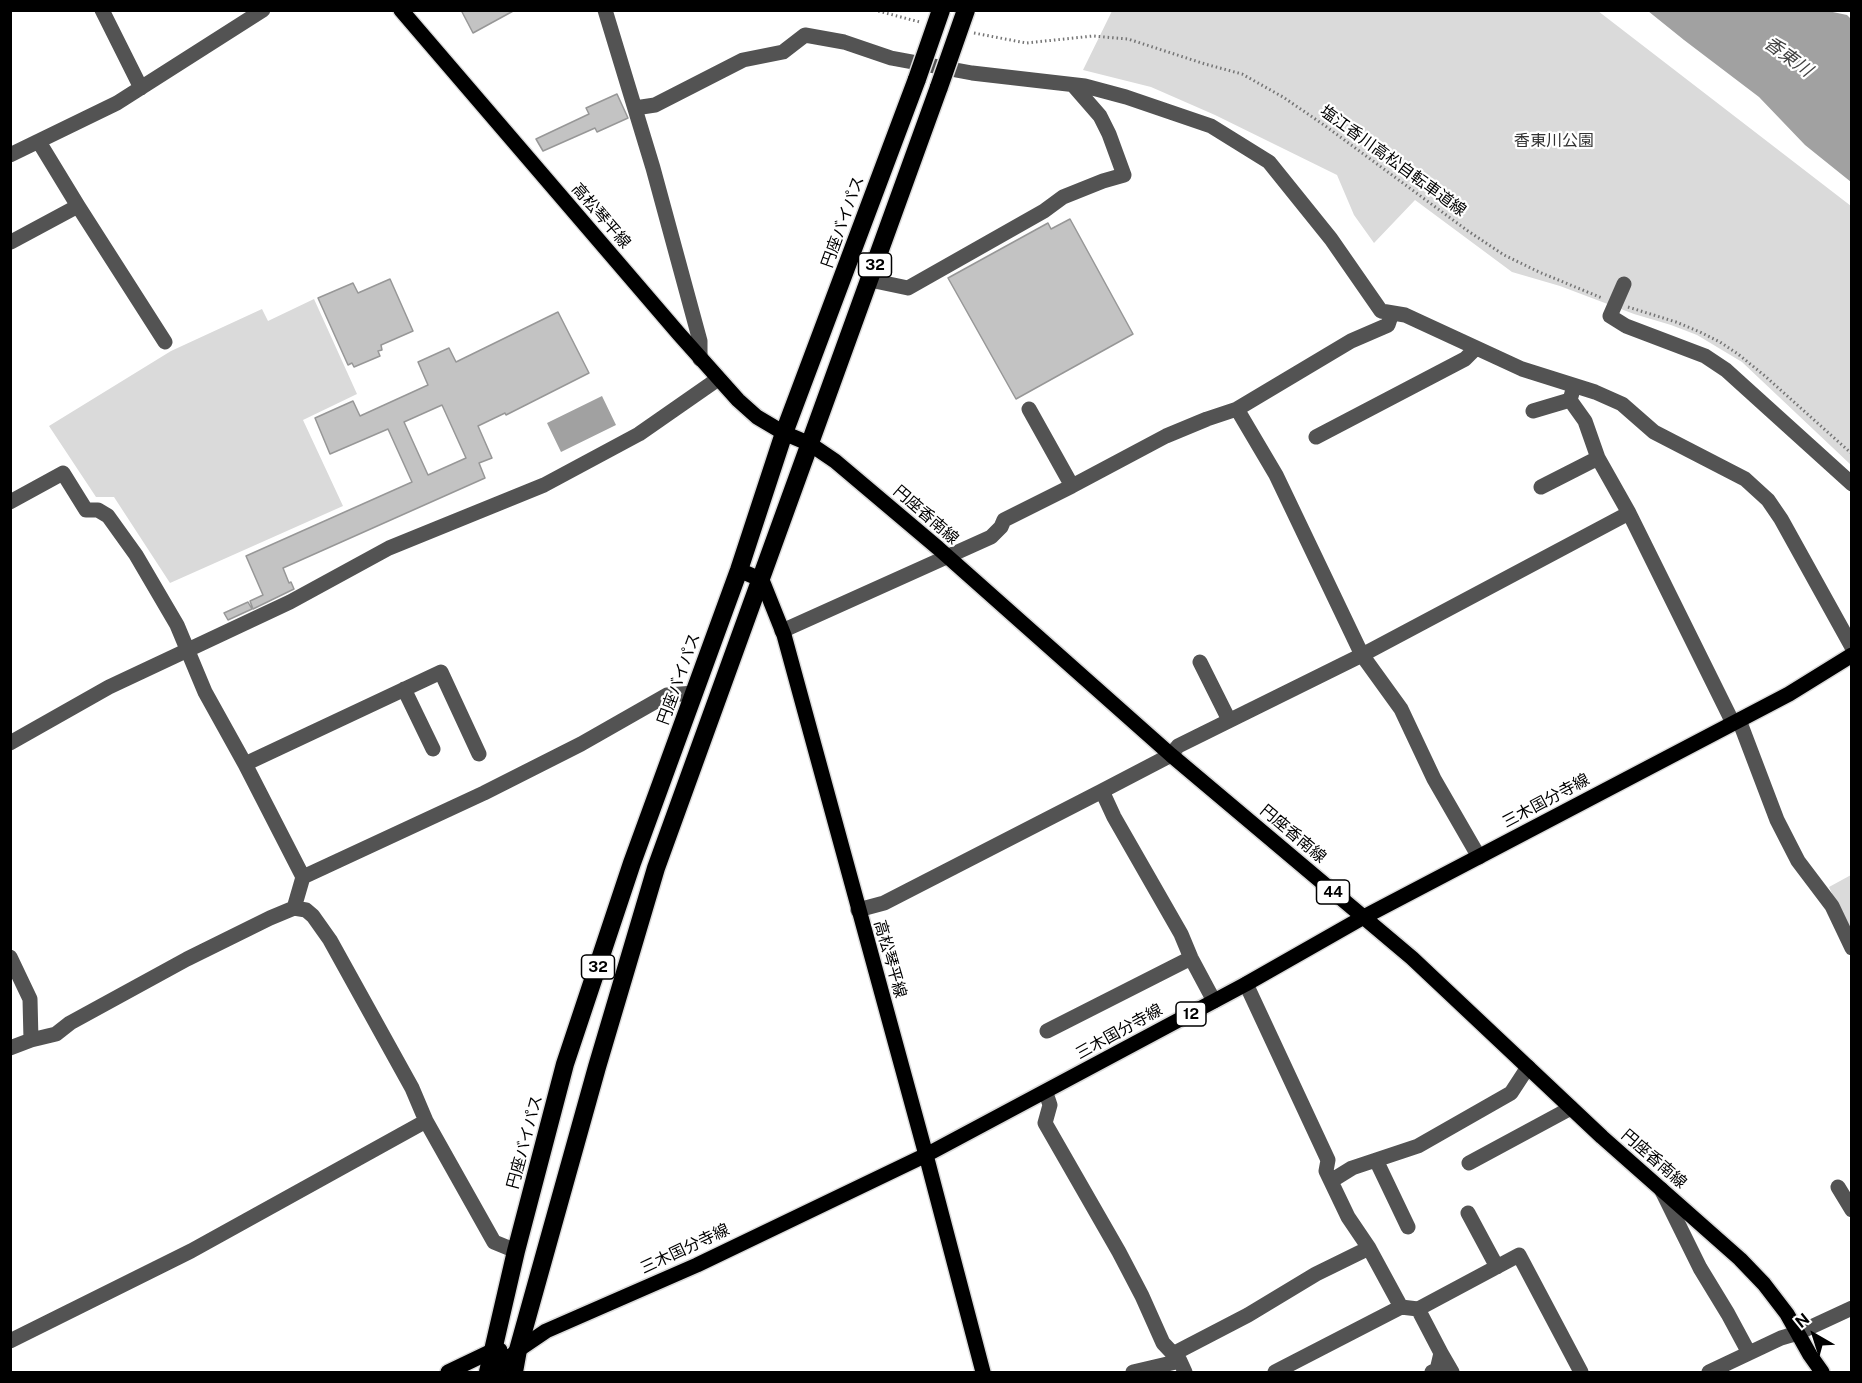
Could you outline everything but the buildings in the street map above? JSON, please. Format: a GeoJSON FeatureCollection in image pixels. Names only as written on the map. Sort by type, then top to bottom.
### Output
{"type":"FeatureCollection","features":[{"type":"Feature","properties":{"kind":"highway","name":"32"},"geometry":{"type":"LineString","coordinates":[[514,1372],[518,1350],[597,1067],[656,868],[762,580],[966,10]]}},
{"type":"Feature","properties":{"kind":"highway","name":"円座バイパス"},"geometry":{"type":"LineString","coordinates":[[490,1372],[516,1251],[565,1064],[632,863],[739,570],[784,433],[917,79],[935,17]]}},
{"type":"Feature","properties":{"kind":"main road","name":"高松琴平線"},"geometry":{"type":"LineString","coordinates":[[401,10],[718,379],[757,417],[784,433]]}},
{"type":"Feature","properties":{"kind":"main road","name":"円座香南線"},"geometry":{"type":"LineString","coordinates":[[784,433],[810,444],[835,461],[1171,755],[1412,958],[1571,1108],[1740,1259],[1764,1284],[1787,1314],[1822,1372]]}},
{"type":"Feature","properties":{"kind":"main road"},"geometry":{"type":"LineString","coordinates":[[739,570],[762,580]]}},
{"type":"Feature","properties":{"kind":"main road","name":"高松琴平線"},"geometry":{"type":"LineString","coordinates":[[762,580],[783,631],[983,1372]]}},
{"type":"Feature","properties":{"kind":"main road","name":"三木国分寺線"},"geometry":{"type":"LineString","coordinates":[[490,1372],[546,1331],[697,1265],[926,1155],[1046,1092],[1246,984],[1362,918],[1789,694],[1851,655]]}},
{"type":"Feature","properties":{"kind":"main road"},"geometry":{"type":"LineString","coordinates":[[448,1372],[494,1350],[518,1350]]}},
{"type":"Feature","properties":{"kind":"street"},"geometry":{"type":"LineString","coordinates":[[102,10],[141,88]]}},
{"type":"Feature","properties":{"kind":"street"},"geometry":{"type":"LineString","coordinates":[[10,155],[117,103],[263,10]]}},
{"type":"Feature","properties":{"kind":"street"},"geometry":{"type":"LineString","coordinates":[[605,10],[653,168],[700,341],[700,359]]}},
{"type":"Feature","properties":{"kind":"street"},"geometry":{"type":"LineString","coordinates":[[635,108],[655,105],[743,60],[783,52],[806,35],[844,42],[891,58],[972,73],[1073,85],[1126,97],[1211,126],[1269,162],[1331,239],[1381,311],[1405,315],[1572,393],[1598,458],[1629,513],[1736,722],[1777,820],[1798,861],[1832,906],[1851,948]]}},
{"type":"Feature","properties":{"kind":"street"},"geometry":{"type":"LineString","coordinates":[[870,280],[908,288],[1044,211],[1063,197],[1102,180],[1124,175],[1100,116],[1073,85]]}},
{"type":"Feature","properties":{"kind":"street"},"geometry":{"type":"LineString","coordinates":[[39,142],[165,342]]}},
{"type":"Feature","properties":{"kind":"street"},"geometry":{"type":"LineString","coordinates":[[10,242],[78,206]]}},
{"type":"Feature","properties":{"kind":"street"},"geometry":{"type":"LineString","coordinates":[[1623,284],[1610,316],[1626,326],[1705,356],[1725,370],[1851,484]]}},
{"type":"Feature","properties":{"kind":"street"},"geometry":{"type":"LineString","coordinates":[[783,631],[991,537],[1001,527],[1004,519],[1166,436],[1237,409],[1351,341],[1388,325],[1392,313]]}},
{"type":"Feature","properties":{"kind":"street"},"geometry":{"type":"LineString","coordinates":[[1316,437],[1465,359],[1476,348]]}},
{"type":"Feature","properties":{"kind":"street"},"geometry":{"type":"LineString","coordinates":[[10,743],[108,687],[290,602],[389,548],[544,485],[639,434],[718,379]]}},
{"type":"Feature","properties":{"kind":"street"},"geometry":{"type":"LineString","coordinates":[[1533,411],[1572,393],[1595,392],[1622,404],[1654,432],[1745,479],[1768,500],[1781,519],[1851,647]]}},
{"type":"Feature","properties":{"kind":"street"},"geometry":{"type":"LineString","coordinates":[[1029,409],[1072,486]]}},
{"type":"Feature","properties":{"kind":"street"},"geometry":{"type":"LineString","coordinates":[[1237,409],[1276,475],[1362,654],[1401,709],[1434,779],[1479,857]]}},
{"type":"Feature","properties":{"kind":"street"},"geometry":{"type":"LineString","coordinates":[[1541,487],[1598,458]]}},
{"type":"Feature","properties":{"kind":"street"},"geometry":{"type":"LineString","coordinates":[[10,502],[63,473],[86,510],[98,510],[108,516],[136,555],[177,625],[205,692],[303,877],[294,908]]}},
{"type":"Feature","properties":{"kind":"street"},"geometry":{"type":"LineString","coordinates":[[858,910],[884,903],[1171,755],[1178,746],[1362,654],[1629,513]]}},
{"type":"Feature","properties":{"kind":"street"},"geometry":{"type":"LineString","coordinates":[[1200,662],[1229,720]]}},
{"type":"Feature","properties":{"kind":"street"},"geometry":{"type":"LineString","coordinates":[[245,764],[441,672],[479,754]]}},
{"type":"Feature","properties":{"kind":"street"},"geometry":{"type":"LineString","coordinates":[[404,689],[434,749]]}},
{"type":"Feature","properties":{"kind":"street"},"geometry":{"type":"LineString","coordinates":[[303,877],[581,744],[667,694],[695,693]]}},
{"type":"Feature","properties":{"kind":"street"},"geometry":{"type":"LineString","coordinates":[[1102,790],[1114,817],[1181,934],[1214,1001]]}},
{"type":"Feature","properties":{"kind":"street"},"geometry":{"type":"LineString","coordinates":[[10,1048],[56,1034],[70,1023],[187,959],[294,908],[306,910],[330,940],[412,1088],[426,1121],[494,1242],[516,1251]]}},
{"type":"Feature","properties":{"kind":"street"},"geometry":{"type":"LineString","coordinates":[[10,957],[30,999],[31,1040]]}},
{"type":"Feature","properties":{"kind":"street"},"geometry":{"type":"LineString","coordinates":[[1047,1031],[1191,958]]}},
{"type":"Feature","properties":{"kind":"street"},"geometry":{"type":"LineString","coordinates":[[1246,984],[1328,1160],[1326,1171],[1348,1217],[1369,1248],[1401,1307]]}},
{"type":"Feature","properties":{"kind":"street"},"geometry":{"type":"LineString","coordinates":[[1331,1181],[1352,1168],[1418,1146],[1511,1093],[1528,1067]]}},
{"type":"Feature","properties":{"kind":"street"},"geometry":{"type":"LineString","coordinates":[[1046,1092],[1050,1105],[1045,1123],[1119,1252],[1163,1343],[1179,1363]]}},
{"type":"Feature","properties":{"kind":"street"},"geometry":{"type":"LineString","coordinates":[[1469,1163],[1571,1108]]}},
{"type":"Feature","properties":{"kind":"street"},"geometry":{"type":"LineString","coordinates":[[10,1341],[191,1251],[426,1121]]}},
{"type":"Feature","properties":{"kind":"street"},"geometry":{"type":"LineString","coordinates":[[1376,1160],[1408,1227]]}},
{"type":"Feature","properties":{"kind":"street"},"geometry":{"type":"LineString","coordinates":[[1838,1187],[1851,1210]]}},
{"type":"Feature","properties":{"kind":"street"},"geometry":{"type":"LineString","coordinates":[[1660,1188],[1700,1268],[1749,1353]]}},
{"type":"Feature","properties":{"kind":"street"},"geometry":{"type":"LineString","coordinates":[[1468,1213],[1497,1267]]}},
{"type":"Feature","properties":{"kind":"street"},"geometry":{"type":"LineString","coordinates":[[1133,1372],[1179,1363],[1248,1315],[1316,1274],[1369,1248]]}},
{"type":"Feature","properties":{"kind":"street"},"geometry":{"type":"LineString","coordinates":[[1275,1372],[1401,1307],[1418,1309],[1519,1256],[1581,1372]]}},
{"type":"Feature","properties":{"kind":"street"},"geometry":{"type":"LineString","coordinates":[[1709,1372],[1728,1368],[1749,1353],[1851,1308]]}},
{"type":"Feature","properties":{"kind":"street"},"geometry":{"type":"LineString","coordinates":[[1418,1309],[1452,1372]]}},
{"type":"Feature","properties":{"kind":"street"},"geometry":{"type":"LineString","coordinates":[[1432,1372],[1437,1370],[1441,1353]]}},
{"type":"Feature","properties":{"kind":"path"},"geometry":{"type":"LineString","coordinates":[[874,10],[935,17]]}},
{"type":"Feature","properties":{"kind":"path","name":"塩江香川高松自転車道線"},"geometry":{"type":"LineString","coordinates":[[964,31],[1026,43],[1093,36],[1128,39],[1242,74],[1324,125],[1504,255],[1539,272],[1616,303],[1676,322],[1720,342],[1765,376],[1851,454]]}},
{"type":"Feature","properties":{"kind":"green space","name":"香東川公園"},"geometry":{"type":"Polygon","coordinates":[[[1112,11],[1598,11],[1851,206],[1851,465],[1742,362],[1697,335],[1560,286],[1512,272],[1415,200],[1374,243],[1354,215],[1337,175],[1215,115],[1151,87],[1083,70],[1112,11]]]}},
{"type":"Feature","properties":{"kind":"green space"},"geometry":{"type":"Polygon","coordinates":[[[314,299],[357,394],[303,420],[343,506],[170,583],[114,497],[96,497],[49,426],[171,351],[262,309],[268,321],[314,299]]]}},
{"type":"Feature","properties":{"kind":"green space"},"geometry":{"type":"Polygon","coordinates":[[[1851,875],[1851,934],[1829,887],[1851,875]]]}},
{"type":"Feature","properties":{"kind":"water","name":"香東川"},"geometry":{"type":"Polygon","coordinates":[[[1648,11],[1828,11],[1847,15],[1851,19],[1851,182],[1805,145],[1759,97],[1648,11]]]}},
{"type":"Feature","properties":{"kind":"water"},"geometry":{"type":"Polygon","coordinates":[[[602,396],[616,425],[561,452],[547,423],[602,396]]]}}]}
